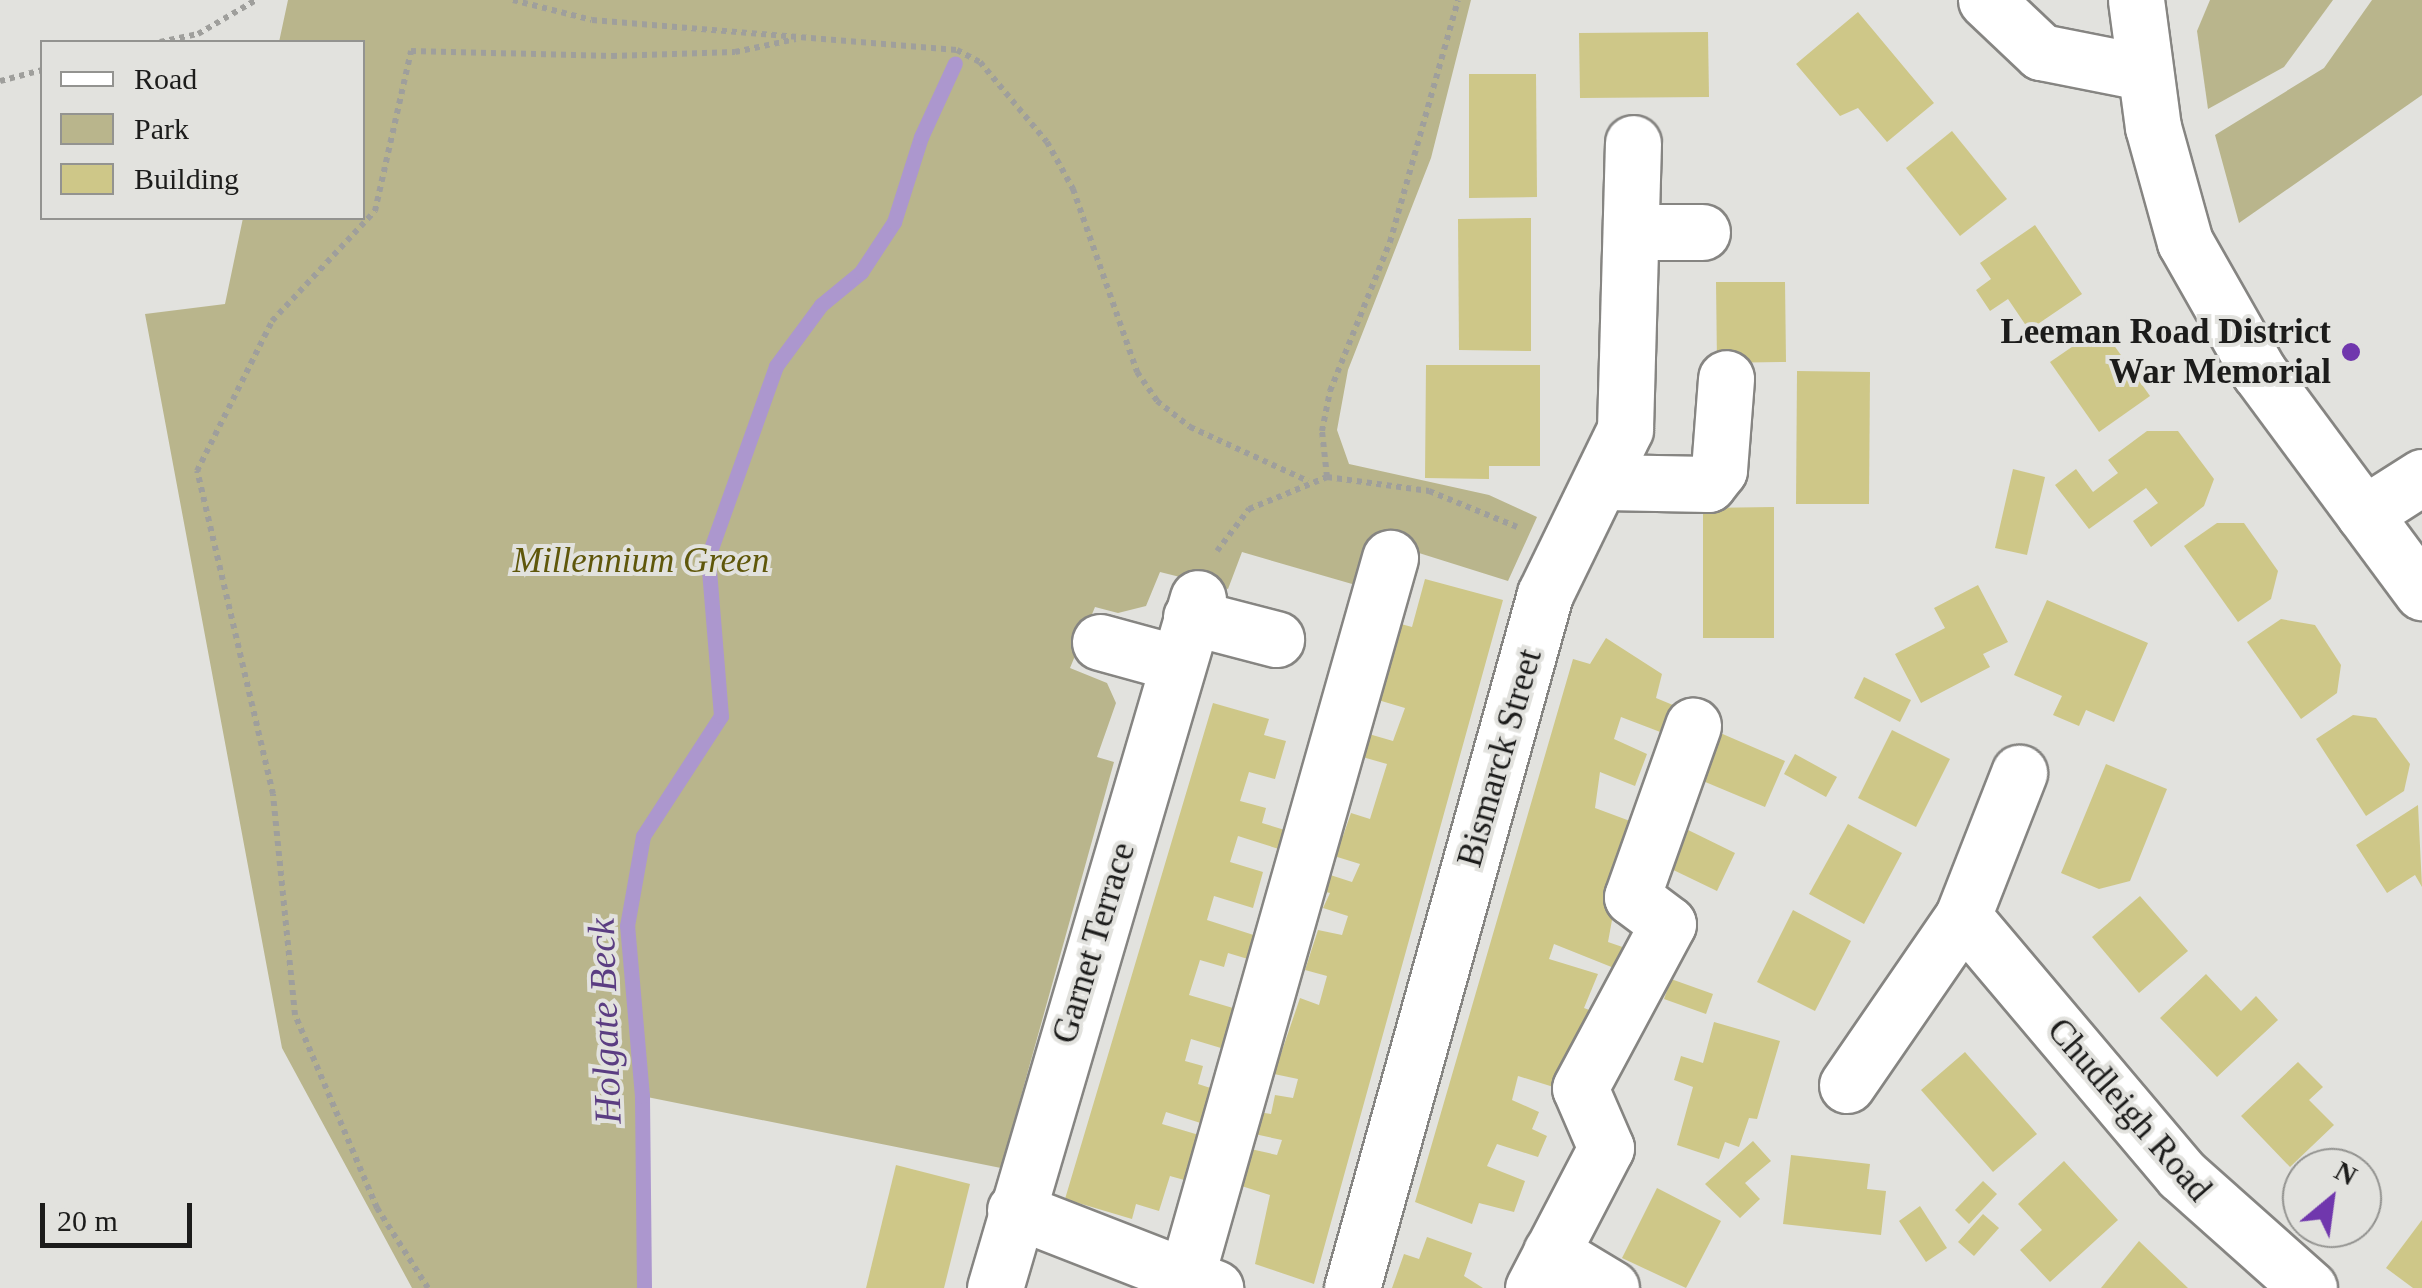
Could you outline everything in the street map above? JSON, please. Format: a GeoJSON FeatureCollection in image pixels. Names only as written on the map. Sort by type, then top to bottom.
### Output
{"type":"FeatureCollection","features":[{"type":"Feature","properties":{"kind":"street"},"geometry":{"type":"LineString","coordinates":[[1986,0],[2041,52],[2142,72]]}},
{"type":"Feature","properties":{"kind":"street"},"geometry":{"type":"LineString","coordinates":[[2136,0],[2142,72],[2184,242],[2259,372],[2422,592]]}},
{"type":"Feature","properties":{"kind":"street","name":"Bismarck Street"},"geometry":{"type":"LineString","coordinates":[[1352,1288],[1545,594],[1605,482],[1625,429],[1633,143]]}},
{"type":"Feature","properties":{"kind":"street"},"geometry":{"type":"LineString","coordinates":[[1633,232],[1702,232]]}},
{"type":"Feature","properties":{"kind":"street"},"geometry":{"type":"LineString","coordinates":[[1605,482],[1708,484],[1720,470],[1726,378]]}},
{"type":"Feature","properties":{"kind":"street"},"geometry":{"type":"LineString","coordinates":[[2364,514],[2422,477]]}},
{"type":"Feature","properties":{"kind":"street"},"geometry":{"type":"LineString","coordinates":[[1015,1210],[1195,1284],[1390,558]]}},
{"type":"Feature","properties":{"kind":"street"},"geometry":{"type":"LineString","coordinates":[[1100,642],[1189,626],[1276,639]]}},
{"type":"Feature","properties":{"kind":"street","name":"Garnet Terrace"},"geometry":{"type":"LineString","coordinates":[[995,1288],[1189,626]]}},
{"type":"Feature","properties":{"kind":"street"},"geometry":{"type":"LineString","coordinates":[[1611,1288],[1542,1270],[1606,1148],[1580,1088],[1668,924],[1632,897],[1693,726]]}},
{"type":"Feature","properties":{"kind":"street"},"geometry":{"type":"LineString","coordinates":[[1848,1085],[1963,916],[2018,774]]}},
{"type":"Feature","properties":{"kind":"street","name":"Chudleigh Road"},"geometry":{"type":"LineString","coordinates":[[1963,916],[2182,1175],[2310,1288]]}},
{"type":"Feature","properties":{"kind":"path"},"geometry":{"type":"LineString","coordinates":[[170,40],[198,34],[256,0]]}},
{"type":"Feature","properties":{"kind":"path"},"geometry":{"type":"LineString","coordinates":[[513,0],[592,20],[957,50],[980,62],[1036,128],[1074,189],[1137,372],[1157,401],[1190,427],[1308,481]]}},
{"type":"Feature","properties":{"kind":"path"},"geometry":{"type":"LineString","coordinates":[[1328,477],[1322,431],[1330,391],[1390,242],[1458,0]]}},
{"type":"Feature","properties":{"kind":"path"},"geometry":{"type":"LineString","coordinates":[[428,1288],[376,1208],[295,1015],[273,794],[197,470],[272,321],[375,211],[410,51],[647,55],[735,52],[796,39]]}},
{"type":"Feature","properties":{"kind":"path"},"geometry":{"type":"LineString","coordinates":[[0,80],[40,70]]}},
{"type":"Feature","properties":{"kind":"green space","name":"Millennium Green"},"geometry":{"type":"Polygon","coordinates":[[[288,0],[1471,0],[1431,158],[1348,370],[1337,430],[1349,464],[1489,495],[1537,517],[1508,581],[1384,542],[1366,588],[1242,552],[1228,589],[1160,572],[1146,606],[1118,613],[1095,607],[1070,668],[1107,683],[1116,703],[1097,757],[1114,762],[1001,1168],[642,1096],[649,1288],[412,1288],[282,1048],[145,314],[225,304],[243,220],[365,220],[365,40],[279,40],[288,0]]]}},
{"type":"Feature","properties":{"kind":"green space"},"geometry":{"type":"Polygon","coordinates":[[[2210,0],[2333,0],[2284,67],[2208,109],[2197,31],[2210,0]]]}},
{"type":"Feature","properties":{"kind":"green space"},"geometry":{"type":"Polygon","coordinates":[[[2372,0],[2422,0],[2422,95],[2239,223],[2215,135],[2324,68],[2372,0]]]}},
{"type":"Feature","properties":{"kind":"building"},"geometry":{"type":"Polygon","coordinates":[[[1858,12],[1934,103],[1887,142],[1858,108],[1840,116],[1796,64],[1858,12]]]}},
{"type":"Feature","properties":{"kind":"building"},"geometry":{"type":"Polygon","coordinates":[[[1708,32],[1709,97],[1580,98],[1579,33],[1708,32]]]}},
{"type":"Feature","properties":{"kind":"building"},"geometry":{"type":"Polygon","coordinates":[[[1469,74],[1536,74],[1537,197],[1469,198],[1469,74]]]}},
{"type":"Feature","properties":{"kind":"building"},"geometry":{"type":"Polygon","coordinates":[[[1952,131],[2007,199],[1960,236],[1906,168],[1952,131]]]}},
{"type":"Feature","properties":{"kind":"building"},"geometry":{"type":"Polygon","coordinates":[[[1531,218],[1531,351],[1459,350],[1458,219],[1531,218]]]}},
{"type":"Feature","properties":{"kind":"building"},"geometry":{"type":"Polygon","coordinates":[[[2035,225],[2082,294],[2029,330],[2008,299],[1990,311],[1976,290],[1991,279],[1980,263],[2035,225]]]}},
{"type":"Feature","properties":{"kind":"building"},"geometry":{"type":"Polygon","coordinates":[[[1716,282],[1785,282],[1786,362],[1717,363],[1716,282]]]}},
{"type":"Feature","properties":{"kind":"building"},"geometry":{"type":"Polygon","coordinates":[[[2101,327],[2150,396],[2099,432],[2050,362],[2101,327]]]}},
{"type":"Feature","properties":{"kind":"building"},"geometry":{"type":"Polygon","coordinates":[[[1426,365],[1540,365],[1540,466],[1489,466],[1489,479],[1425,478],[1426,365]]]}},
{"type":"Feature","properties":{"kind":"building"},"geometry":{"type":"Polygon","coordinates":[[[1797,371],[1870,372],[1869,504],[1796,504],[1797,371]]]}},
{"type":"Feature","properties":{"kind":"building"},"geometry":{"type":"Polygon","coordinates":[[[2147,431],[2178,431],[2214,479],[2204,506],[2151,547],[2133,521],[2158,503],[2146,488],[2089,529],[2055,485],[2076,469],[2093,492],[2118,473],[2108,460],[2147,431]]]}},
{"type":"Feature","properties":{"kind":"building"},"geometry":{"type":"Polygon","coordinates":[[[2013,469],[2045,477],[2027,555],[1995,548],[2013,469]]]}},
{"type":"Feature","properties":{"kind":"building"},"geometry":{"type":"Polygon","coordinates":[[[1774,507],[1774,638],[1703,638],[1703,508],[1774,507]]]}},
{"type":"Feature","properties":{"kind":"building"},"geometry":{"type":"Polygon","coordinates":[[[2217,523],[2244,523],[2278,571],[2271,599],[2238,622],[2184,546],[2217,523]]]}},
{"type":"Feature","properties":{"kind":"building"},"geometry":{"type":"Polygon","coordinates":[[[1425,579],[1503,600],[1314,1284],[1255,1264],[1270,1195],[1235,1184],[1246,1148],[1277,1155],[1282,1140],[1245,1132],[1252,1111],[1271,1114],[1275,1095],[1293,1098],[1298,1079],[1274,1074],[1300,998],[1319,1005],[1327,976],[1305,970],[1318,930],[1342,935],[1348,916],[1323,908],[1330,893],[1313,889],[1318,871],[1352,882],[1360,864],[1321,852],[1327,831],[1343,836],[1351,813],[1370,819],[1387,764],[1352,754],[1362,732],[1393,741],[1405,708],[1368,697],[1390,621],[1412,627],[1425,579]]]}},
{"type":"Feature","properties":{"kind":"building"},"geometry":{"type":"Polygon","coordinates":[[[1978,585],[2008,642],[1983,654],[1990,667],[1921,703],[1895,654],[1945,628],[1934,608],[1978,585]]]}},
{"type":"Feature","properties":{"kind":"building"},"geometry":{"type":"Polygon","coordinates":[[[2047,600],[2148,643],[2114,722],[2086,710],[2079,726],[2053,715],[2062,696],[2014,675],[2047,600]]]}},
{"type":"Feature","properties":{"kind":"building"},"geometry":{"type":"Polygon","coordinates":[[[2281,619],[2315,625],[2341,665],[2337,693],[2301,719],[2247,642],[2281,619]]]}},
{"type":"Feature","properties":{"kind":"building"},"geometry":{"type":"Polygon","coordinates":[[[1606,638],[1662,674],[1656,698],[1685,710],[1676,738],[1621,717],[1614,739],[1647,754],[1635,786],[1600,772],[1595,808],[1630,821],[1608,942],[1634,951],[1624,972],[1554,944],[1549,959],[1598,974],[1584,1008],[1603,1015],[1563,1090],[1518,1076],[1512,1100],[1539,1112],[1532,1129],[1547,1136],[1538,1157],[1497,1144],[1487,1166],[1525,1181],[1514,1212],[1479,1203],[1472,1224],[1415,1202],[1573,659],[1590,664],[1606,638]]]}},
{"type":"Feature","properties":{"kind":"building"},"geometry":{"type":"Polygon","coordinates":[[[1864,677],[1911,700],[1900,722],[1854,698],[1864,677]]]}},
{"type":"Feature","properties":{"kind":"building"},"geometry":{"type":"Polygon","coordinates":[[[1213,703],[1269,719],[1264,735],[1286,741],[1275,779],[1249,772],[1240,801],[1266,808],[1262,823],[1288,831],[1282,850],[1238,836],[1230,862],[1263,872],[1253,908],[1214,896],[1207,920],[1266,939],[1258,962],[1228,953],[1224,967],[1200,960],[1189,995],[1233,1008],[1221,1048],[1191,1039],[1185,1061],[1203,1066],[1198,1084],[1220,1091],[1210,1126],[1166,1112],[1162,1124],[1209,1138],[1195,1183],[1170,1176],[1159,1211],[1136,1204],[1132,1219],[1065,1199],[1213,703]]]}},
{"type":"Feature","properties":{"kind":"building"},"geometry":{"type":"Polygon","coordinates":[[[2353,715],[2376,718],[2410,764],[2404,791],[2366,816],[2316,739],[2353,715]]]}},
{"type":"Feature","properties":{"kind":"building"},"geometry":{"type":"Polygon","coordinates":[[[1711,729],[1785,761],[1765,807],[1691,776],[1711,729]]]}},
{"type":"Feature","properties":{"kind":"building"},"geometry":{"type":"Polygon","coordinates":[[[1892,730],[1950,759],[1916,827],[1858,798],[1892,730]]]}},
{"type":"Feature","properties":{"kind":"building"},"geometry":{"type":"Polygon","coordinates":[[[1795,754],[1837,777],[1826,797],[1784,774],[1795,754]]]}},
{"type":"Feature","properties":{"kind":"building"},"geometry":{"type":"Polygon","coordinates":[[[2106,764],[2167,789],[2130,881],[2099,889],[2061,873],[2106,764]]]}},
{"type":"Feature","properties":{"kind":"building"},"geometry":{"type":"Polygon","coordinates":[[[2418,805],[2422,887],[2415,875],[2387,893],[2356,845],[2418,805]]]}},
{"type":"Feature","properties":{"kind":"building"},"geometry":{"type":"Polygon","coordinates":[[[1848,824],[1902,853],[1864,924],[1809,894],[1848,824]]]}},
{"type":"Feature","properties":{"kind":"building"},"geometry":{"type":"Polygon","coordinates":[[[1682,827],[1735,853],[1717,891],[1663,865],[1682,827]]]}},
{"type":"Feature","properties":{"kind":"building"},"geometry":{"type":"Polygon","coordinates":[[[2140,896],[2188,951],[2139,993],[2092,937],[2140,896]]]}},
{"type":"Feature","properties":{"kind":"building"},"geometry":{"type":"Polygon","coordinates":[[[1793,910],[1851,941],[1815,1011],[1757,982],[1793,910]]]}},
{"type":"Feature","properties":{"kind":"building"},"geometry":{"type":"Polygon","coordinates":[[[2206,974],[2241,1011],[2256,996],[2278,1020],[2217,1077],[2160,1018],[2206,974]]]}},
{"type":"Feature","properties":{"kind":"building"},"geometry":{"type":"Polygon","coordinates":[[[1671,979],[1713,994],[1706,1014],[1664,999],[1671,979]]]}},
{"type":"Feature","properties":{"kind":"building"},"geometry":{"type":"Polygon","coordinates":[[[1714,1022],[1780,1041],[1757,1119],[1749,1118],[1739,1147],[1725,1142],[1719,1159],[1677,1145],[1693,1087],[1674,1080],[1681,1056],[1703,1063],[1714,1022]]]}},
{"type":"Feature","properties":{"kind":"building"},"geometry":{"type":"Polygon","coordinates":[[[1965,1052],[2037,1134],[1993,1172],[1921,1090],[1965,1052]]]}},
{"type":"Feature","properties":{"kind":"building"},"geometry":{"type":"Polygon","coordinates":[[[2298,1062],[2323,1087],[2309,1100],[2334,1125],[2310,1148],[2282,1148],[2282,1159],[2241,1116],[2298,1062]]]}},
{"type":"Feature","properties":{"kind":"building"},"geometry":{"type":"Polygon","coordinates":[[[1753,1141],[1771,1161],[1745,1183],[1760,1199],[1740,1218],[1705,1184],[1753,1141]]]}},
{"type":"Feature","properties":{"kind":"building"},"geometry":{"type":"Polygon","coordinates":[[[1791,1155],[1870,1164],[1867,1189],[1886,1191],[1881,1235],[1783,1224],[1791,1155]]]}},
{"type":"Feature","properties":{"kind":"building"},"geometry":{"type":"Polygon","coordinates":[[[2064,1161],[2118,1220],[2050,1282],[2020,1250],[2042,1230],[2018,1204],[2064,1161]]]}},
{"type":"Feature","properties":{"kind":"building"},"geometry":{"type":"Polygon","coordinates":[[[896,1165],[970,1184],[944,1288],[866,1288],[896,1165]]]}},
{"type":"Feature","properties":{"kind":"building"},"geometry":{"type":"Polygon","coordinates":[[[1983,1181],[1997,1194],[1969,1224],[1955,1210],[1983,1181]]]}},
{"type":"Feature","properties":{"kind":"building"},"geometry":{"type":"Polygon","coordinates":[[[1657,1188],[1721,1221],[1686,1288],[1622,1258],[1657,1188]]]}},
{"type":"Feature","properties":{"kind":"building"},"geometry":{"type":"Polygon","coordinates":[[[1920,1206],[1947,1248],[1926,1262],[1899,1221],[1920,1206]]]}},
{"type":"Feature","properties":{"kind":"building"},"geometry":{"type":"Polygon","coordinates":[[[1983,1214],[1999,1228],[1974,1256],[1958,1242],[1983,1214]]]}},
{"type":"Feature","properties":{"kind":"building"},"geometry":{"type":"Polygon","coordinates":[[[2422,1220],[2422,1288],[2413,1288],[2386,1268],[2422,1220]]]}},
{"type":"Feature","properties":{"kind":"building"},"geometry":{"type":"Polygon","coordinates":[[[1427,1237],[1472,1253],[1464,1276],[1483,1288],[1392,1288],[1404,1254],[1419,1259],[1427,1237]]]}},
{"type":"Feature","properties":{"kind":"building"},"geometry":{"type":"Polygon","coordinates":[[[2139,1241],[2188,1288],[2101,1288],[2139,1241]]]}},
{"type":"Feature","properties":{"kind":"waterway","name":"Holgate Beck"},"geometry":{"type":"LineString","coordinates":[[644,1288],[642,1096],[627,926],[643,836],[721,716],[708,557],[776,366],[821,305],[861,272],[894,222],[921,137],[955,63]]}},
{"type":"Feature","properties":{"kind":"place","name":"Leeman Road District War Memorial"},"geometry":{"type":"Point","coordinates":[2351,352]}}]}
